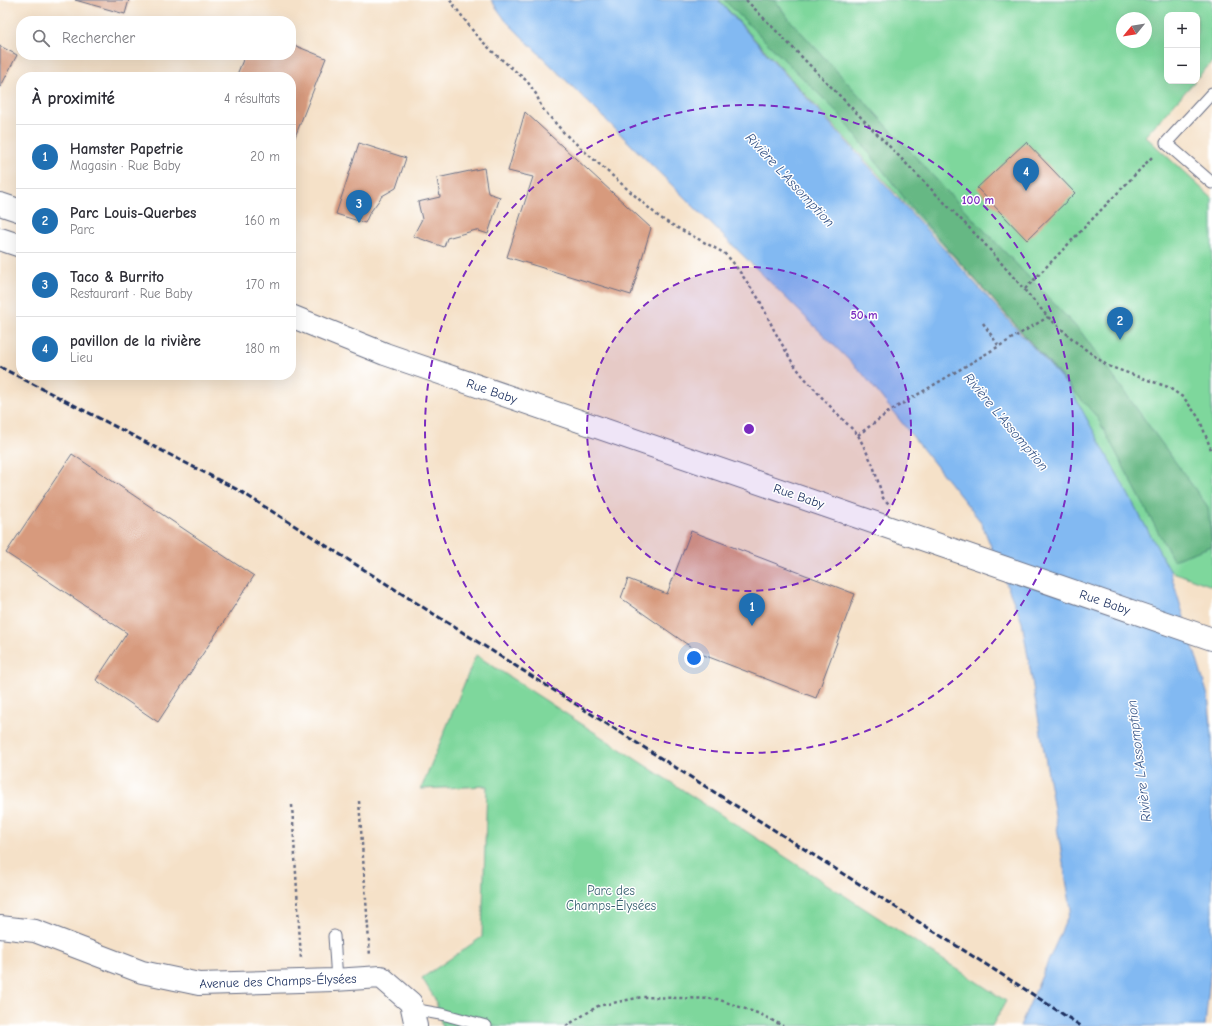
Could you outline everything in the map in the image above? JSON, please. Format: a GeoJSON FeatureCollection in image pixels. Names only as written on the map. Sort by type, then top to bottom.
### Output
{"type":"FeatureCollection","features":[{"type":"Feature","properties":{"kind":"main road"},"geometry":{"type":"LineString","coordinates":[[0,204],[16,209]]}},
{"type":"Feature","properties":{"kind":"main road"},"geometry":{"type":"LineString","coordinates":[[0,239],[16,244]]}},
{"type":"Feature","properties":{"kind":"main road","name":"Rue Baby"},"geometry":{"type":"LineString","coordinates":[[296,318],[386,354],[1212,639]]}},
{"type":"Feature","properties":{"kind":"main road","name":"Rue Baby"},"geometry":{"type":"LineString","coordinates":[[296,329],[386,354]]}},
{"type":"Feature","properties":{"kind":"main road","name":"Avenue des Champs-Élysées"},"geometry":{"type":"LineString","coordinates":[[0,927],[35,931],[142,972],[199,984],[337,980],[381,977],[411,1002],[414,1018]]}},
{"type":"Feature","properties":{"kind":"lane"},"geometry":{"type":"LineString","coordinates":[[1212,93],[1166,143],[1212,183]]}},
{"type":"Feature","properties":{"kind":"lane"},"geometry":{"type":"LineString","coordinates":[[334,936],[337,980]]}},
{"type":"Feature","properties":{"kind":"lane"},"geometry":{"type":"LineString","coordinates":[[414,1018],[446,1015],[486,1026]]}},
{"type":"Feature","properties":{"kind":"path"},"geometry":{"type":"LineString","coordinates":[[450,0],[476,35],[494,53],[527,81],[536,94],[542,108],[565,134],[658,216],[713,247],[732,261],[759,299],[792,362],[826,402],[858,435],[873,464],[883,498]]}},
{"type":"Feature","properties":{"kind":"path"},"geometry":{"type":"LineString","coordinates":[[746,0],[983,242],[1048,317],[1077,343],[1108,366],[1168,387],[1184,398],[1199,418],[1212,452]]}},
{"type":"Feature","properties":{"kind":"path"},"geometry":{"type":"LineString","coordinates":[[1025,289],[1166,143]]}},
{"type":"Feature","properties":{"kind":"path"},"geometry":{"type":"LineString","coordinates":[[858,435],[890,411],[1048,317]]}},
{"type":"Feature","properties":{"kind":"path"},"geometry":{"type":"LineString","coordinates":[[983,323],[999,345]]}},
{"type":"Feature","properties":{"kind":"path"},"geometry":{"type":"LineString","coordinates":[[359,801],[370,960]]}},
{"type":"Feature","properties":{"kind":"path"},"geometry":{"type":"LineString","coordinates":[[292,805],[302,964]]}},
{"type":"Feature","properties":{"kind":"path"},"geometry":{"type":"LineString","coordinates":[[566,1026],[598,1006],[642,996],[717,999],[760,1014],[783,1026]]}},
{"type":"Feature","properties":{"kind":"green space"},"geometry":{"type":"Polygon","coordinates":[[[719,0],[1212,0],[1212,62],[1200,75],[1200,12],[1164,12],[1164,84],[1192,84],[1145,136],[1212,198],[1212,586],[1170,571],[1070,388],[985,291],[719,0]]]}},
{"type":"Feature","properties":{"kind":"green space"},"geometry":{"type":"Polygon","coordinates":[[[724,0],[775,0],[789,19],[944,188],[1081,332],[1208,507],[1212,546],[1173,560],[1097,417],[912,208],[839,114],[724,0]]]}},
{"type":"Feature","properties":{"kind":"green space","name":"Parc des Champs-Élysées"},"geometry":{"type":"Polygon","coordinates":[[[476,655],[1006,1001],[992,1026],[442,1026],[435,999],[422,978],[482,937],[487,786],[421,789],[476,655]]]}},
{"type":"Feature","properties":{"kind":"water","name":"Rivière L'Assomption"},"geometry":{"type":"Polygon","coordinates":[[[491,0],[718,0],[1070,388],[1170,571],[1208,696],[1212,735],[1212,955],[1205,1026],[1020,1026],[1071,909],[1022,622],[981,522],[863,374],[506,21],[491,0]]]}},
{"type":"Feature","properties":{"kind":"building"},"geometry":{"type":"Polygon","coordinates":[[[75,0],[129,0],[125,14],[75,0]]]}},
{"type":"Feature","properties":{"kind":"building"},"geometry":{"type":"Polygon","coordinates":[[[0,46],[16,54],[16,57],[0,88],[0,46]]]}},
{"type":"Feature","properties":{"kind":"building"},"geometry":{"type":"Polygon","coordinates":[[[296,46],[326,58],[296,134],[296,72],[238,72],[243,60],[296,60],[296,46]]]}},
{"type":"Feature","properties":{"kind":"building"},"geometry":{"type":"Polygon","coordinates":[[[525,112],[651,228],[631,295],[507,257],[533,177],[508,171],[525,112]]]}},
{"type":"Feature","properties":{"kind":"building"},"geometry":{"type":"Polygon","coordinates":[[[1026,142],[1075,193],[1027,240],[977,188],[1026,142]]]}},
{"type":"Feature","properties":{"kind":"building"},"geometry":{"type":"Polygon","coordinates":[[[359,143],[406,158],[396,188],[382,196],[369,214],[365,223],[336,214],[359,143]]]}},
{"type":"Feature","properties":{"kind":"building"},"geometry":{"type":"Polygon","coordinates":[[[484,168],[488,193],[500,197],[488,234],[476,230],[447,238],[444,247],[413,236],[422,219],[418,202],[440,197],[437,178],[484,168]]]}},
{"type":"Feature","properties":{"kind":"building"},"geometry":{"type":"Polygon","coordinates":[[[72,454],[254,576],[158,722],[96,680],[127,633],[6,553],[72,454]]]}},
{"type":"Feature","properties":{"kind":"building"},"geometry":{"type":"Polygon","coordinates":[[[691,531],[855,594],[816,698],[701,654],[621,598],[628,579],[667,594],[691,531]]]}},
{"type":"Feature","properties":{"kind":"railway"},"geometry":{"type":"LineString","coordinates":[[0,367],[16,375]]}},
{"type":"Feature","properties":{"kind":"railway"},"geometry":{"type":"LineString","coordinates":[[25,380],[240,491],[1081,1026]]}},
{"type":"Feature","properties":{"kind":"place","name":"pavillon de la rivière"},"geometry":{"type":"Point","coordinates":[1026,191]}},
{"type":"Feature","properties":{"kind":"place","name":"Taco & Burrito"},"geometry":{"type":"Point","coordinates":[359,223]}},
{"type":"Feature","properties":{"kind":"place","name":"Parc Louis-Querbes"},"geometry":{"type":"Point","coordinates":[1120,340]}},
{"type":"Feature","properties":{"kind":"place","name":"Hamster Papetrie"},"geometry":{"type":"Point","coordinates":[752,626]}}]}
